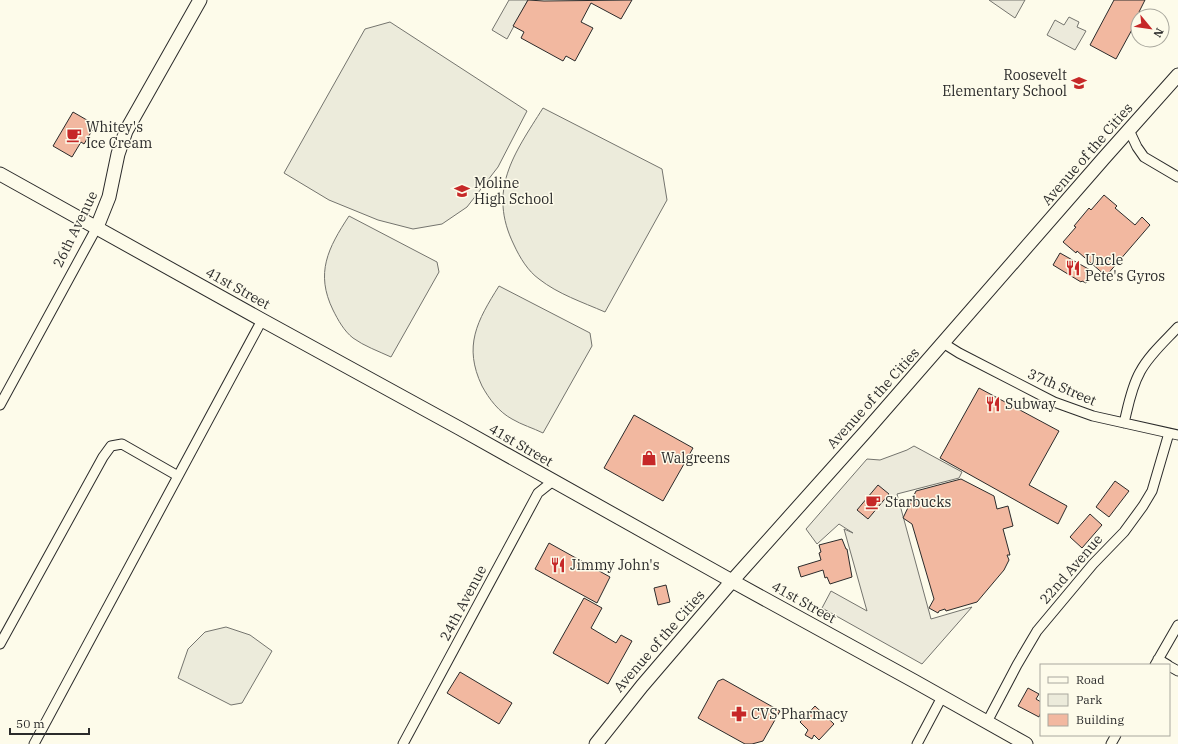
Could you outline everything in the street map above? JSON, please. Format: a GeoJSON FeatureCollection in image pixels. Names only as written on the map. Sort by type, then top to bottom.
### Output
{"type":"FeatureCollection","features":[{"type":"Feature","properties":{"kind":"street","name":"26th Avenue"},"geometry":{"type":"LineString","coordinates":[[0,405],[97,227],[109,197],[118,154],[126,131],[200,0]]}},
{"type":"Feature","properties":{"kind":"street","name":"Avenue of the Cities"},"geometry":{"type":"LineString","coordinates":[[596,744],[642,686],[732,581],[1178,75]]}},
{"type":"Feature","properties":{"kind":"street"},"geometry":{"type":"LineString","coordinates":[[1129,130],[1137,147],[1144,157],[1178,177]]}},
{"type":"Feature","properties":{"kind":"street","name":"41st Street"},"geometry":{"type":"LineString","coordinates":[[0,174],[262,320],[453,424],[1026,744]]}},
{"type":"Feature","properties":{"kind":"street"},"geometry":{"type":"LineString","coordinates":[[34,744],[262,320]]}},
{"type":"Feature","properties":{"kind":"street"},"geometry":{"type":"LineString","coordinates":[[1124,423],[1131,394],[1144,365],[1178,327]]}},
{"type":"Feature","properties":{"kind":"street","name":"37th Street"},"geometry":{"type":"LineString","coordinates":[[943,343],[959,353],[1054,402],[1093,416],[1174,434]]}},
{"type":"Feature","properties":{"kind":"street","name":"22nd Avenue"},"geometry":{"type":"LineString","coordinates":[[987,722],[1016,665],[1037,631],[1088,570],[1124,532],[1143,506],[1152,491],[1174,434]]}},
{"type":"Feature","properties":{"kind":"street"},"geometry":{"type":"LineString","coordinates":[[0,644],[103,457],[111,446],[122,444],[178,476]]}},
{"type":"Feature","properties":{"kind":"street","name":"24th Avenue"},"geometry":{"type":"LineString","coordinates":[[403,744],[538,493],[553,481]]}},
{"type":"Feature","properties":{"kind":"street"},"geometry":{"type":"LineString","coordinates":[[1156,662],[1178,625]]}},
{"type":"Feature","properties":{"kind":"street"},"geometry":{"type":"LineString","coordinates":[[917,744],[942,697]]}},
{"type":"Feature","properties":{"kind":"green space"},"geometry":{"type":"Polygon","coordinates":[[[390,22],[527,111],[498,167],[467,207],[442,224],[413,229],[378,220],[329,200],[284,173],[365,29],[390,22]]]}},
{"type":"Feature","properties":{"kind":"green space"},"geometry":{"type":"Polygon","coordinates":[[[543,108],[662,169],[667,200],[605,312],[562,293],[535,276],[519,255],[506,225],[503,207],[504,190],[508,173],[522,141],[543,108]]]}},
{"type":"Feature","properties":{"kind":"green space"},"geometry":{"type":"Polygon","coordinates":[[[349,216],[437,262],[439,272],[391,357],[362,344],[353,338],[344,329],[337,318],[328,297],[325,284],[326,261],[335,239],[349,216]]]}},
{"type":"Feature","properties":{"kind":"green space"},"geometry":{"type":"Polygon","coordinates":[[[499,286],[590,333],[592,346],[543,433],[516,421],[499,409],[485,391],[476,372],[473,346],[475,334],[484,311],[499,286]]]}},
{"type":"Feature","properties":{"kind":"green space"},"geometry":{"type":"Polygon","coordinates":[[[226,627],[250,635],[272,651],[242,703],[231,705],[178,678],[188,649],[205,632],[226,627]]]}},
{"type":"Feature","properties":{"kind":"shaded area"},"geometry":{"type":"Polygon","coordinates":[[[509,0],[528,0],[507,39],[492,30],[509,0]]]}},
{"type":"Feature","properties":{"kind":"shaded area"},"geometry":{"type":"Polygon","coordinates":[[[989,0],[1025,0],[1015,18],[989,0]]]}},
{"type":"Feature","properties":{"kind":"shaded area"},"geometry":{"type":"Polygon","coordinates":[[[1069,17],[1079,22],[1077,27],[1086,31],[1075,50],[1047,35],[1055,20],[1064,25],[1069,17]]]}},
{"type":"Feature","properties":{"kind":"shaded area"},"geometry":{"type":"Polygon","coordinates":[[[914,446],[962,472],[959,478],[897,494],[931,619],[972,607],[922,664],[822,608],[831,591],[867,611],[844,529],[853,533],[839,524],[817,544],[806,529],[867,459],[880,460],[914,446]]]}},
{"type":"Feature","properties":{"kind":"building"},"geometry":{"type":"Polygon","coordinates":[[[528,0],[632,0],[621,19],[591,3],[581,22],[593,28],[575,61],[566,56],[563,61],[521,38],[524,32],[513,26],[528,0]]]}},
{"type":"Feature","properties":{"kind":"building","name":"Roosevelt Elementary School"},"geometry":{"type":"Polygon","coordinates":[[[1114,0],[1145,0],[1141,8],[1130,8],[1130,33],[1116,59],[1090,45],[1114,0]]]}},
{"type":"Feature","properties":{"kind":"building","name":"Whitey's Ice Cream"},"geometry":{"type":"Polygon","coordinates":[[[73,112],[92,123],[90,127],[93,129],[84,144],[81,142],[72,157],[53,146],[73,112]]]}},
{"type":"Feature","properties":{"kind":"building"},"geometry":{"type":"Polygon","coordinates":[[[1104,195],[1117,206],[1115,208],[1135,225],[1142,217],[1150,225],[1106,276],[1077,251],[1076,253],[1063,242],[1076,227],[1074,226],[1089,208],[1091,210],[1104,195]]]}},
{"type":"Feature","properties":{"kind":"building","name":"Uncle Pete's Gyros"},"geometry":{"type":"Polygon","coordinates":[[[1060,253],[1092,271],[1086,283],[1081,282],[1053,265],[1060,253]]]}},
{"type":"Feature","properties":{"kind":"building"},"geometry":{"type":"Polygon","coordinates":[[[979,388],[1059,431],[1029,485],[1067,506],[1058,524],[940,458],[979,388]]]}},
{"type":"Feature","properties":{"kind":"building","name":"Walgreens"},"geometry":{"type":"Polygon","coordinates":[[[634,415],[693,448],[663,501],[604,468],[634,415]]]}},
{"type":"Feature","properties":{"kind":"building"},"geometry":{"type":"Polygon","coordinates":[[[961,479],[994,496],[997,509],[1008,506],[1013,526],[1003,529],[1010,555],[1007,555],[1009,560],[1004,570],[977,602],[946,611],[945,609],[939,611],[938,613],[929,608],[934,599],[912,524],[903,518],[916,491],[961,479]]]}},
{"type":"Feature","properties":{"kind":"building"},"geometry":{"type":"Polygon","coordinates":[[[1115,481],[1129,491],[1109,517],[1096,507],[1115,481]]]}},
{"type":"Feature","properties":{"kind":"building","name":"Starbucks"},"geometry":{"type":"Polygon","coordinates":[[[878,485],[889,494],[868,519],[857,510],[878,485]]]}},
{"type":"Feature","properties":{"kind":"building"},"geometry":{"type":"Polygon","coordinates":[[[1090,514],[1102,525],[1082,548],[1070,537],[1090,514]]]}},
{"type":"Feature","properties":{"kind":"building"},"geometry":{"type":"Polygon","coordinates":[[[842,539],[847,549],[852,577],[830,584],[827,577],[825,578],[823,570],[801,577],[798,567],[821,560],[819,545],[842,539]]]}},
{"type":"Feature","properties":{"kind":"building"},"geometry":{"type":"Polygon","coordinates":[[[549,543],[610,577],[597,603],[535,569],[549,543]]]}},
{"type":"Feature","properties":{"kind":"building"},"geometry":{"type":"Polygon","coordinates":[[[666,585],[670,602],[658,605],[654,588],[666,585]]]}},
{"type":"Feature","properties":{"kind":"building"},"geometry":{"type":"Polygon","coordinates":[[[584,598],[602,608],[591,628],[616,643],[621,635],[632,641],[608,684],[553,653],[584,598]]]}},
{"type":"Feature","properties":{"kind":"building"},"geometry":{"type":"Polygon","coordinates":[[[460,672],[512,703],[499,724],[447,693],[460,672]]]}},
{"type":"Feature","properties":{"kind":"building","name":"CVS Pharmacy"},"geometry":{"type":"Polygon","coordinates":[[[723,679],[780,711],[763,741],[745,744],[698,718],[718,681],[723,679]]]}},
{"type":"Feature","properties":{"kind":"building"},"geometry":{"type":"Polygon","coordinates":[[[1028,688],[1039,694],[1036,699],[1040,701],[1039,717],[1018,706],[1028,688]]]}},
{"type":"Feature","properties":{"kind":"building"},"geometry":{"type":"Polygon","coordinates":[[[815,706],[834,724],[819,740],[814,735],[812,739],[805,735],[808,730],[800,722],[815,706]]]}},
{"type":"Feature","properties":{"kind":"place","name":"Roosevelt Elementary School"},"geometry":{"type":"Point","coordinates":[1079,83]}},
{"type":"Feature","properties":{"kind":"place","name":"Whitey's Ice Cream"},"geometry":{"type":"Point","coordinates":[74,135]}},
{"type":"Feature","properties":{"kind":"place","name":"Moline High School"},"geometry":{"type":"Point","coordinates":[462,191]}},
{"type":"Feature","properties":{"kind":"place","name":"Uncle Pete's Gyros"},"geometry":{"type":"Point","coordinates":[1073,268]}},
{"type":"Feature","properties":{"kind":"place","name":"Subway"},"geometry":{"type":"Point","coordinates":[993,404]}},
{"type":"Feature","properties":{"kind":"place","name":"Walgreens"},"geometry":{"type":"Point","coordinates":[649,458]}},
{"type":"Feature","properties":{"kind":"place","name":"Starbucks"},"geometry":{"type":"Point","coordinates":[873,502]}},
{"type":"Feature","properties":{"kind":"place","name":"Jimmy John's"},"geometry":{"type":"Point","coordinates":[558,565]}},
{"type":"Feature","properties":{"kind":"place","name":"CVS Pharmacy"},"geometry":{"type":"Point","coordinates":[739,714]}}]}
